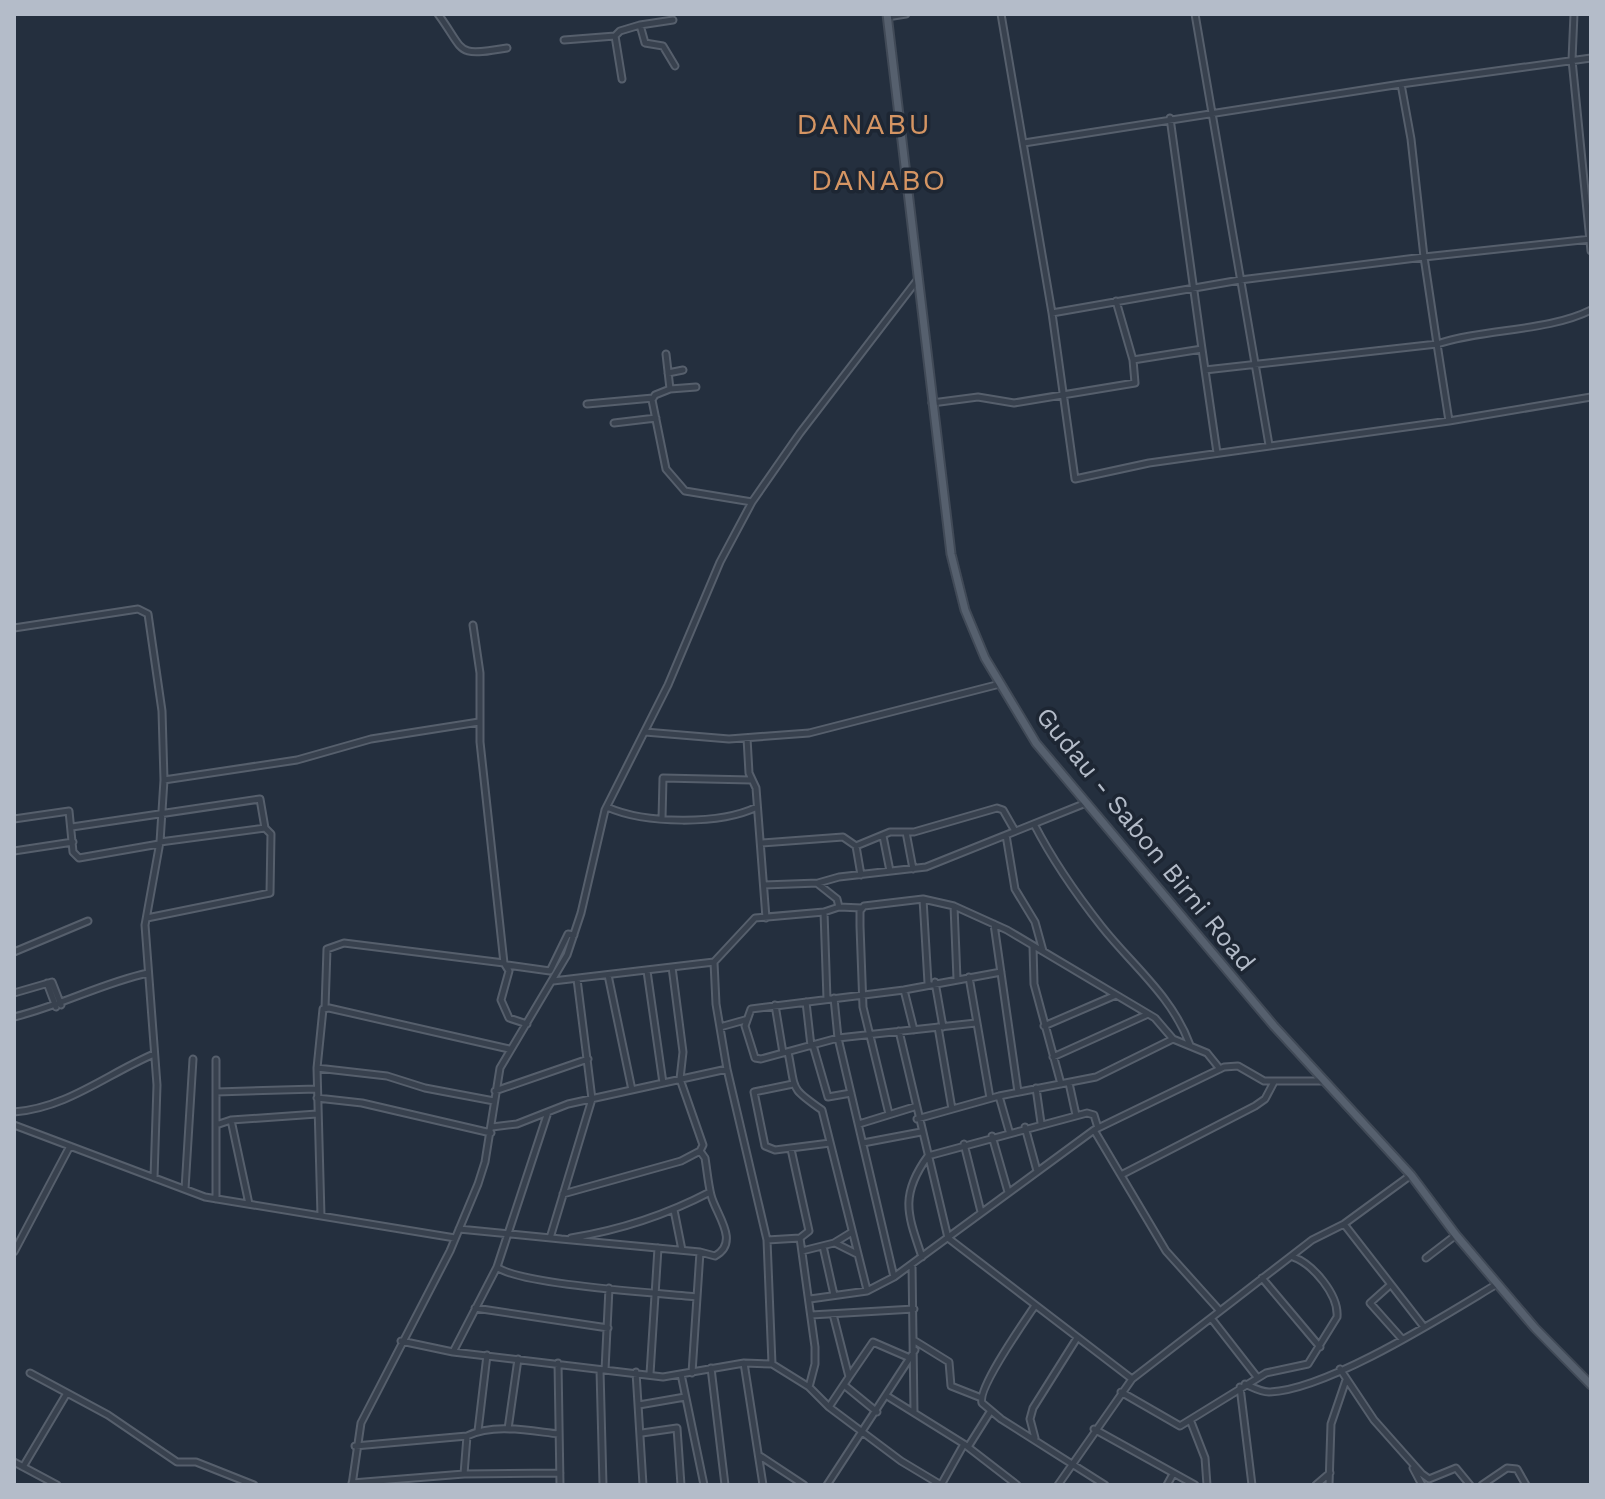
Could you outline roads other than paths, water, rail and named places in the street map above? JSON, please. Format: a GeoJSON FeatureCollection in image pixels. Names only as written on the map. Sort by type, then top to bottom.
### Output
{"type":"FeatureCollection","features":[{"type":"Feature","properties":{"kind":"main road","name":"Gudau - Sabon Birni Road"},"geometry":{"type":"LineString","coordinates":[[887,15],[931,403],[956,576],[965,610],[1000,684],[1036,743],[1086,803],[1322,1081],[1411,1175],[1497,1284],[1591,1385]]}},
{"type":"Feature","properties":{"kind":"street"},"geometry":{"type":"LineString","coordinates":[[438,14],[459,48],[472,54],[507,48]]}},
{"type":"Feature","properties":{"kind":"street"},"geometry":{"type":"LineString","coordinates":[[887,15],[906,14]]}},
{"type":"Feature","properties":{"kind":"street"},"geometry":{"type":"LineString","coordinates":[[1001,14],[1052,313],[1075,479],[1217,453],[1449,421],[1591,397]]}},
{"type":"Feature","properties":{"kind":"street"},"geometry":{"type":"LineString","coordinates":[[1195,14],[1269,445]]}},
{"type":"Feature","properties":{"kind":"street"},"geometry":{"type":"LineString","coordinates":[[1574,14],[1572,60],[1591,251]]}},
{"type":"Feature","properties":{"kind":"street"},"geometry":{"type":"LineString","coordinates":[[564,40],[615,36],[620,31],[640,25],[673,20]]}},
{"type":"Feature","properties":{"kind":"street"},"geometry":{"type":"LineString","coordinates":[[640,25],[645,43],[663,46],[675,66]]}},
{"type":"Feature","properties":{"kind":"street"},"geometry":{"type":"LineString","coordinates":[[615,36],[622,79]]}},
{"type":"Feature","properties":{"kind":"street"},"geometry":{"type":"LineString","coordinates":[[1024,143],[1212,111],[1591,58]]}},
{"type":"Feature","properties":{"kind":"street"},"geometry":{"type":"LineString","coordinates":[[1401,84],[1449,421]]}},
{"type":"Feature","properties":{"kind":"street"},"geometry":{"type":"LineString","coordinates":[[1170,118],[1217,453]]}},
{"type":"Feature","properties":{"kind":"street"},"geometry":{"type":"LineString","coordinates":[[1052,313],[1240,280],[1590,240]]}},
{"type":"Feature","properties":{"kind":"street"},"geometry":{"type":"LineString","coordinates":[[560,1473],[464,1474],[352,1484],[355,1446],[361,1423],[455,1238],[485,1162],[495,1091],[510,1049],[553,981],[574,935],[607,807],[645,732],[720,562],[752,502],[834,385],[918,279]]}},
{"type":"Feature","properties":{"kind":"street"},"geometry":{"type":"LineString","coordinates":[[931,403],[978,397],[1014,403],[1135,383],[1133,360],[1116,301]]}},
{"type":"Feature","properties":{"kind":"street"},"geometry":{"type":"LineString","coordinates":[[1205,370],[1437,344],[1461,336],[1558,321],[1591,310]]}},
{"type":"Feature","properties":{"kind":"street"},"geometry":{"type":"LineString","coordinates":[[1133,360],[1202,349]]}},
{"type":"Feature","properties":{"kind":"street"},"geometry":{"type":"LineString","coordinates":[[666,354],[670,389]]}},
{"type":"Feature","properties":{"kind":"street"},"geometry":{"type":"LineString","coordinates":[[668,373],[683,370]]}},
{"type":"Feature","properties":{"kind":"street"},"geometry":{"type":"LineString","coordinates":[[587,404],[653,398],[670,389],[696,387]]}},
{"type":"Feature","properties":{"kind":"street"},"geometry":{"type":"LineString","coordinates":[[653,398],[666,469],[685,491],[752,502]]}},
{"type":"Feature","properties":{"kind":"street"},"geometry":{"type":"LineString","coordinates":[[614,423],[656,418]]}},
{"type":"Feature","properties":{"kind":"street"},"geometry":{"type":"LineString","coordinates":[[14,628],[138,609],[146,611],[162,711],[164,780],[159,843],[146,918],[157,1085],[154,1178]]}},
{"type":"Feature","properties":{"kind":"street"},"geometry":{"type":"LineString","coordinates":[[473,625],[480,673],[479,722],[505,964],[509,971],[501,1000],[509,1018],[527,1024]]}},
{"type":"Feature","properties":{"kind":"street"},"geometry":{"type":"LineString","coordinates":[[645,732],[747,738],[825,730],[1000,684]]}},
{"type":"Feature","properties":{"kind":"street"},"geometry":{"type":"LineString","coordinates":[[164,780],[297,760],[371,739],[479,722]]}},
{"type":"Feature","properties":{"kind":"street"},"geometry":{"type":"LineString","coordinates":[[747,738],[751,780],[756,786],[766,918]]}},
{"type":"Feature","properties":{"kind":"street"},"geometry":{"type":"LineString","coordinates":[[662,819],[663,778],[751,780]]}},
{"type":"Feature","properties":{"kind":"street"},"geometry":{"type":"LineString","coordinates":[[72,827],[259,798],[265,828],[271,834],[270,893],[146,918]]}},
{"type":"Feature","properties":{"kind":"street"},"geometry":{"type":"LineString","coordinates":[[764,885],[818,883],[926,867],[1086,803]]}},
{"type":"Feature","properties":{"kind":"street"},"geometry":{"type":"LineString","coordinates":[[607,807],[632,817],[662,819],[739,816],[757,807]]}},
{"type":"Feature","properties":{"kind":"street"},"geometry":{"type":"LineString","coordinates":[[856,846],[895,831],[906,832],[997,808],[1003,810],[1015,831]]}},
{"type":"Feature","properties":{"kind":"street"},"geometry":{"type":"LineString","coordinates":[[14,819],[69,811],[74,855],[79,858],[265,828]]}},
{"type":"Feature","properties":{"kind":"street"},"geometry":{"type":"LineString","coordinates":[[1034,824],[1055,864],[1103,929],[1180,1016],[1190,1046]]}},
{"type":"Feature","properties":{"kind":"street"},"geometry":{"type":"LineString","coordinates":[[906,832],[913,869]]}},
{"type":"Feature","properties":{"kind":"street"},"geometry":{"type":"LineString","coordinates":[[1006,835],[1015,889],[1035,922],[1044,952]]}},
{"type":"Feature","properties":{"kind":"street"},"geometry":{"type":"LineString","coordinates":[[883,836],[890,871]]}},
{"type":"Feature","properties":{"kind":"street"},"geometry":{"type":"LineString","coordinates":[[761,843],[843,837],[856,846],[861,875]]}},
{"type":"Feature","properties":{"kind":"street"},"geometry":{"type":"LineString","coordinates":[[14,851],[73,842]]}},
{"type":"Feature","properties":{"kind":"street"},"geometry":{"type":"LineString","coordinates":[[818,883],[837,899],[839,907]]}},
{"type":"Feature","properties":{"kind":"street"},"geometry":{"type":"LineString","coordinates":[[553,981],[714,962],[750,920],[923,899],[954,906],[994,924],[1103,984],[1155,1018],[1173,1039],[1214,1058],[1220,1069]]}},
{"type":"Feature","properties":{"kind":"street"},"geometry":{"type":"LineString","coordinates":[[923,899],[931,983],[952,1109]]}},
{"type":"Feature","properties":{"kind":"street"},"geometry":{"type":"LineString","coordinates":[[954,906],[957,979]]}},
{"type":"Feature","properties":{"kind":"street"},"geometry":{"type":"LineString","coordinates":[[862,908],[862,993],[868,1037],[889,1114]]}},
{"type":"Feature","properties":{"kind":"street"},"geometry":{"type":"LineString","coordinates":[[824,912],[830,998],[878,1199],[875,1208],[894,1277]]}},
{"type":"Feature","properties":{"kind":"street"},"geometry":{"type":"LineString","coordinates":[[14,952],[88,921]]}},
{"type":"Feature","properties":{"kind":"street"},"geometry":{"type":"LineString","coordinates":[[994,924],[1018,1092]]}},
{"type":"Feature","properties":{"kind":"street"},"geometry":{"type":"LineString","coordinates":[[321,1216],[317,1068],[325,1008],[327,949],[344,943],[550,971],[568,934],[574,935]]}},
{"type":"Feature","properties":{"kind":"street"},"geometry":{"type":"LineString","coordinates":[[1033,946],[1034,984],[1061,1084]]}},
{"type":"Feature","properties":{"kind":"street"},"geometry":{"type":"LineString","coordinates":[[714,962],[727,1069],[767,1240],[772,1364]]}},
{"type":"Feature","properties":{"kind":"street"},"geometry":{"type":"LineString","coordinates":[[563,1194],[681,1161],[700,1151],[703,1145],[680,1079],[683,1052],[672,967]]}},
{"type":"Feature","properties":{"kind":"street"},"geometry":{"type":"LineString","coordinates":[[647,971],[663,1083]]}},
{"type":"Feature","properties":{"kind":"street"},"geometry":{"type":"LineString","coordinates":[[976,1023],[838,1038],[786,1053],[755,1058],[748,1043],[745,1020],[751,1009],[904,990],[1001,972]]}},
{"type":"Feature","properties":{"kind":"street"},"geometry":{"type":"LineString","coordinates":[[14,1017],[58,1006],[120,980],[148,973]]}},
{"type":"Feature","properties":{"kind":"street"},"geometry":{"type":"LineString","coordinates":[[608,975],[632,1090]]}},
{"type":"Feature","properties":{"kind":"street"},"geometry":{"type":"LineString","coordinates":[[969,977],[990,1098]]}},
{"type":"Feature","properties":{"kind":"street"},"geometry":{"type":"LineString","coordinates":[[550,1238],[592,1099],[577,979]]}},
{"type":"Feature","properties":{"kind":"street"},"geometry":{"type":"LineString","coordinates":[[14,993],[47,983],[58,1006]]}},
{"type":"Feature","properties":{"kind":"street"},"geometry":{"type":"LineString","coordinates":[[904,990],[914,1030]]}},
{"type":"Feature","properties":{"kind":"street"},"geometry":{"type":"LineString","coordinates":[[1044,1026],[1116,995]]}},
{"type":"Feature","properties":{"kind":"street"},"geometry":{"type":"LineString","coordinates":[[806,1002],[812,1046],[828,1097],[851,1093]]}},
{"type":"Feature","properties":{"kind":"street"},"geometry":{"type":"LineString","coordinates":[[775,1005],[793,1084],[803,1100],[822,1110],[867,1291]]}},
{"type":"Feature","properties":{"kind":"street"},"geometry":{"type":"LineString","coordinates":[[325,1008],[510,1049]]}},
{"type":"Feature","properties":{"kind":"street"},"geometry":{"type":"LineString","coordinates":[[1052,1057],[1147,1015]]}},
{"type":"Feature","properties":{"kind":"street"},"geometry":{"type":"LineString","coordinates":[[720,1027],[745,1020]]}},
{"type":"Feature","properties":{"kind":"street"},"geometry":{"type":"LineString","coordinates":[[899,1031],[914,1107],[948,1238],[1034,1307],[1132,1379]]}},
{"type":"Feature","properties":{"kind":"street"},"geometry":{"type":"LineString","coordinates":[[917,1119],[990,1098],[1096,1077],[1173,1039]]}},
{"type":"Feature","properties":{"kind":"street"},"geometry":{"type":"LineString","coordinates":[[14,1112],[47,1108],[116,1070],[154,1054]]}},
{"type":"Feature","properties":{"kind":"street"},"geometry":{"type":"LineString","coordinates":[[185,1189],[193,1059]]}},
{"type":"Feature","properties":{"kind":"street"},"geometry":{"type":"LineString","coordinates":[[495,1091],[588,1059]]}},
{"type":"Feature","properties":{"kind":"street"},"geometry":{"type":"LineString","coordinates":[[216,1060],[216,1199]]}},
{"type":"Feature","properties":{"kind":"street"},"geometry":{"type":"LineString","coordinates":[[810,1299],[867,1291],[894,1277],[1096,1129],[1220,1069],[1238,1066],[1264,1081],[1322,1081]]}},
{"type":"Feature","properties":{"kind":"street"},"geometry":{"type":"LineString","coordinates":[[317,1068],[387,1076],[425,1088],[494,1101]]}},
{"type":"Feature","properties":{"kind":"street"},"geometry":{"type":"LineString","coordinates":[[317,1098],[362,1103],[491,1130],[592,1099],[727,1069]]}},
{"type":"Feature","properties":{"kind":"street"},"geometry":{"type":"LineString","coordinates":[[1121,1175],[1255,1106],[1265,1099],[1274,1082]]}},
{"type":"Feature","properties":{"kind":"street"},"geometry":{"type":"LineString","coordinates":[[1069,1083],[1076,1115]]}},
{"type":"Feature","properties":{"kind":"street"},"geometry":{"type":"LineString","coordinates":[[793,1084],[754,1092],[765,1146],[770,1150],[830,1143]]}},
{"type":"Feature","properties":{"kind":"street"},"geometry":{"type":"LineString","coordinates":[[1036,1088],[1041,1123]]}},
{"type":"Feature","properties":{"kind":"street"},"geometry":{"type":"LineString","coordinates":[[216,1092],[317,1089]]}},
{"type":"Feature","properties":{"kind":"street"},"geometry":{"type":"LineString","coordinates":[[999,1096],[1009,1131]]}},
{"type":"Feature","properties":{"kind":"street"},"geometry":{"type":"LineString","coordinates":[[859,1124],[914,1107]]}},
{"type":"Feature","properties":{"kind":"street"},"geometry":{"type":"LineString","coordinates":[[453,1352],[497,1267],[548,1112]]}},
{"type":"Feature","properties":{"kind":"street"},"geometry":{"type":"LineString","coordinates":[[216,1125],[231,1120],[317,1114]]}},
{"type":"Feature","properties":{"kind":"street"},"geometry":{"type":"LineString","coordinates":[[922,1257],[906,1206],[919,1169],[928,1156],[1009,1131],[1091,1114],[1121,1175],[1166,1251],[1220,1311]]}},
{"type":"Feature","properties":{"kind":"street"},"geometry":{"type":"LineString","coordinates":[[231,1120],[249,1204]]}},
{"type":"Feature","properties":{"kind":"street"},"geometry":{"type":"LineString","coordinates":[[14,1125],[216,1199],[455,1238]]}},
{"type":"Feature","properties":{"kind":"street"},"geometry":{"type":"LineString","coordinates":[[1025,1127],[1037,1171]]}},
{"type":"Feature","properties":{"kind":"street"},"geometry":{"type":"LineString","coordinates":[[863,1143],[921,1132]]}},
{"type":"Feature","properties":{"kind":"street"},"geometry":{"type":"LineString","coordinates":[[992,1136],[1008,1193]]}},
{"type":"Feature","properties":{"kind":"street"},"geometry":{"type":"LineString","coordinates":[[964,1144],[981,1213]]}},
{"type":"Feature","properties":{"kind":"street"},"geometry":{"type":"LineString","coordinates":[[14,1252],[70,1146]]}},
{"type":"Feature","properties":{"kind":"street"},"geometry":{"type":"LineString","coordinates":[[767,1240],[800,1238],[809,1231],[791,1149]]}},
{"type":"Feature","properties":{"kind":"street"},"geometry":{"type":"LineString","coordinates":[[459,1229],[682,1250],[715,1256],[725,1244],[724,1218],[714,1206],[705,1158],[700,1151]]}},
{"type":"Feature","properties":{"kind":"street"},"geometry":{"type":"LineString","coordinates":[[1058,1485],[1094,1429],[1132,1379],[1312,1240],[1344,1224],[1411,1175]]}},
{"type":"Feature","properties":{"kind":"street"},"geometry":{"type":"LineString","coordinates":[[561,1239],[607,1232],[674,1210],[710,1192]]}},
{"type":"Feature","properties":{"kind":"street"},"geometry":{"type":"LineString","coordinates":[[674,1210],[682,1250]]}},
{"type":"Feature","properties":{"kind":"street"},"geometry":{"type":"LineString","coordinates":[[1344,1224],[1389,1286],[1424,1327]]}},
{"type":"Feature","properties":{"kind":"street"},"geometry":{"type":"LineString","coordinates":[[834,1243],[852,1232]]}},
{"type":"Feature","properties":{"kind":"street"},"geometry":{"type":"LineString","coordinates":[[1426,1258],[1456,1235]]}},
{"type":"Feature","properties":{"kind":"street"},"geometry":{"type":"LineString","coordinates":[[800,1238],[810,1299],[815,1364],[809,1387]]}},
{"type":"Feature","properties":{"kind":"street"},"geometry":{"type":"LineString","coordinates":[[802,1251],[842,1243],[858,1255]]}},
{"type":"Feature","properties":{"kind":"street"},"geometry":{"type":"LineString","coordinates":[[823,1246],[834,1295]]}},
{"type":"Feature","properties":{"kind":"street"},"geometry":{"type":"LineString","coordinates":[[650,1374],[658,1248]]}},
{"type":"Feature","properties":{"kind":"street"},"geometry":{"type":"LineString","coordinates":[[692,1373],[700,1252]]}},
{"type":"Feature","properties":{"kind":"street"},"geometry":{"type":"LineString","coordinates":[[1121,1392],[1180,1426],[1191,1422],[1257,1377],[1308,1364],[1337,1317],[1335,1303],[1326,1286],[1301,1260],[1292,1256]]}},
{"type":"Feature","properties":{"kind":"street"},"geometry":{"type":"LineString","coordinates":[[912,1264],[914,1413]]}},
{"type":"Feature","properties":{"kind":"street"},"geometry":{"type":"LineString","coordinates":[[497,1267],[505,1273],[697,1297]]}},
{"type":"Feature","properties":{"kind":"street"},"geometry":{"type":"LineString","coordinates":[[1262,1278],[1320,1347]]}},
{"type":"Feature","properties":{"kind":"street"},"geometry":{"type":"LineString","coordinates":[[1242,1386],[1268,1392],[1340,1369],[1402,1339],[1497,1284]]}},
{"type":"Feature","properties":{"kind":"street"},"geometry":{"type":"LineString","coordinates":[[1389,1286],[1370,1303],[1402,1339]]}},
{"type":"Feature","properties":{"kind":"street"},"geometry":{"type":"LineString","coordinates":[[603,1485],[603,1370],[609,1288]]}},
{"type":"Feature","properties":{"kind":"street"},"geometry":{"type":"LineString","coordinates":[[979,1397],[1009,1340],[1034,1307]]}},
{"type":"Feature","properties":{"kind":"street"},"geometry":{"type":"LineString","coordinates":[[475,1308],[608,1328]]}},
{"type":"Feature","properties":{"kind":"street"},"geometry":{"type":"LineString","coordinates":[[811,1315],[914,1309]]}},
{"type":"Feature","properties":{"kind":"street"},"geometry":{"type":"LineString","coordinates":[[833,1314],[849,1377]]}},
{"type":"Feature","properties":{"kind":"street"},"geometry":{"type":"LineString","coordinates":[[1211,1318],[1257,1377]]}},
{"type":"Feature","properties":{"kind":"street"},"geometry":{"type":"LineString","coordinates":[[1035,1438],[1030,1419],[1033,1408],[1077,1338]]}},
{"type":"Feature","properties":{"kind":"street"},"geometry":{"type":"LineString","coordinates":[[915,1340],[949,1362],[951,1386],[979,1397],[990,1412],[1105,1485]]}},
{"type":"Feature","properties":{"kind":"street"},"geometry":{"type":"LineString","coordinates":[[401,1341],[453,1352],[663,1377],[744,1363],[772,1364],[809,1387],[829,1407],[941,1485],[990,1412]]}},
{"type":"Feature","properties":{"kind":"street"},"geometry":{"type":"LineString","coordinates":[[829,1407],[874,1342],[910,1358]]}},
{"type":"Feature","properties":{"kind":"street"},"geometry":{"type":"LineString","coordinates":[[827,1485],[915,1350]]}},
{"type":"Feature","properties":{"kind":"street"},"geometry":{"type":"LineString","coordinates":[[478,1431],[487,1355]]}},
{"type":"Feature","properties":{"kind":"street"},"geometry":{"type":"LineString","coordinates":[[508,1429],[518,1359]]}},
{"type":"Feature","properties":{"kind":"street"},"geometry":{"type":"LineString","coordinates":[[558,1363],[560,1485]]}},
{"type":"Feature","properties":{"kind":"street"},"geometry":{"type":"LineString","coordinates":[[744,1363],[763,1485]]}},
{"type":"Feature","properties":{"kind":"street"},"geometry":{"type":"LineString","coordinates":[[711,1368],[725,1485]]}},
{"type":"Feature","properties":{"kind":"street"},"geometry":{"type":"LineString","coordinates":[[1340,1369],[1374,1420],[1429,1479],[1456,1468],[1470,1485]]}},
{"type":"Feature","properties":{"kind":"street"},"geometry":{"type":"LineString","coordinates":[[636,1372],[643,1485]]}},
{"type":"Feature","properties":{"kind":"street"},"geometry":{"type":"LineString","coordinates":[[30,1373],[108,1415],[177,1462],[196,1462],[254,1485]]}},
{"type":"Feature","properties":{"kind":"street"},"geometry":{"type":"LineString","coordinates":[[681,1374],[704,1485]]}},
{"type":"Feature","properties":{"kind":"street"},"geometry":{"type":"LineString","coordinates":[[1329,1485],[1331,1424],[1346,1379]]}},
{"type":"Feature","properties":{"kind":"street"},"geometry":{"type":"LineString","coordinates":[[844,1385],[877,1412]]}},
{"type":"Feature","properties":{"kind":"street"},"geometry":{"type":"LineString","coordinates":[[1242,1386],[1252,1485]]}},
{"type":"Feature","properties":{"kind":"street"},"geometry":{"type":"LineString","coordinates":[[23,1467],[67,1393]]}},
{"type":"Feature","properties":{"kind":"street"},"geometry":{"type":"LineString","coordinates":[[887,1396],[1000,1469],[1002,1475],[1017,1485]]}},
{"type":"Feature","properties":{"kind":"street"},"geometry":{"type":"LineString","coordinates":[[639,1405],[685,1397]]}},
{"type":"Feature","properties":{"kind":"street"},"geometry":{"type":"LineString","coordinates":[[1191,1422],[1205,1458],[1207,1485]]}},
{"type":"Feature","properties":{"kind":"street"},"geometry":{"type":"LineString","coordinates":[[642,1433],[677,1428],[681,1485]]}},
{"type":"Feature","properties":{"kind":"street"},"geometry":{"type":"LineString","coordinates":[[355,1446],[467,1436],[478,1431],[508,1429],[559,1434]]}},
{"type":"Feature","properties":{"kind":"street"},"geometry":{"type":"LineString","coordinates":[[1094,1429],[1195,1485]]}},
{"type":"Feature","properties":{"kind":"street"},"geometry":{"type":"LineString","coordinates":[[464,1474],[467,1436]]}},
{"type":"Feature","properties":{"kind":"street"},"geometry":{"type":"LineString","coordinates":[[759,1456],[804,1485]]}},
{"type":"Feature","properties":{"kind":"street"},"geometry":{"type":"LineString","coordinates":[[1409,1460],[1422,1485]]}},
{"type":"Feature","properties":{"kind":"street"},"geometry":{"type":"LineString","coordinates":[[14,1462],[57,1485]]}},
{"type":"Feature","properties":{"kind":"street"},"geometry":{"type":"LineString","coordinates":[[1482,1485],[1507,1468],[1517,1469],[1526,1485]]}},
{"type":"Feature","properties":{"kind":"street"},"geometry":{"type":"LineString","coordinates":[[1316,1485],[1330,1473]]}},
{"type":"Feature","properties":{"kind":"street"},"geometry":{"type":"LineString","coordinates":[[1167,1485],[1173,1474]]}},
{"type":"Feature","properties":{"kind":"street"},"geometry":{"type":"LineString","coordinates":[[996,1485],[1002,1475]]}},
{"type":"Feature","properties":{"kind":"district","name":"DANABU"},"geometry":{"type":"Point","coordinates":[864,123]}},
{"type":"Feature","properties":{"kind":"district","name":"DANABO"},"geometry":{"type":"Point","coordinates":[879,179]}}]}
